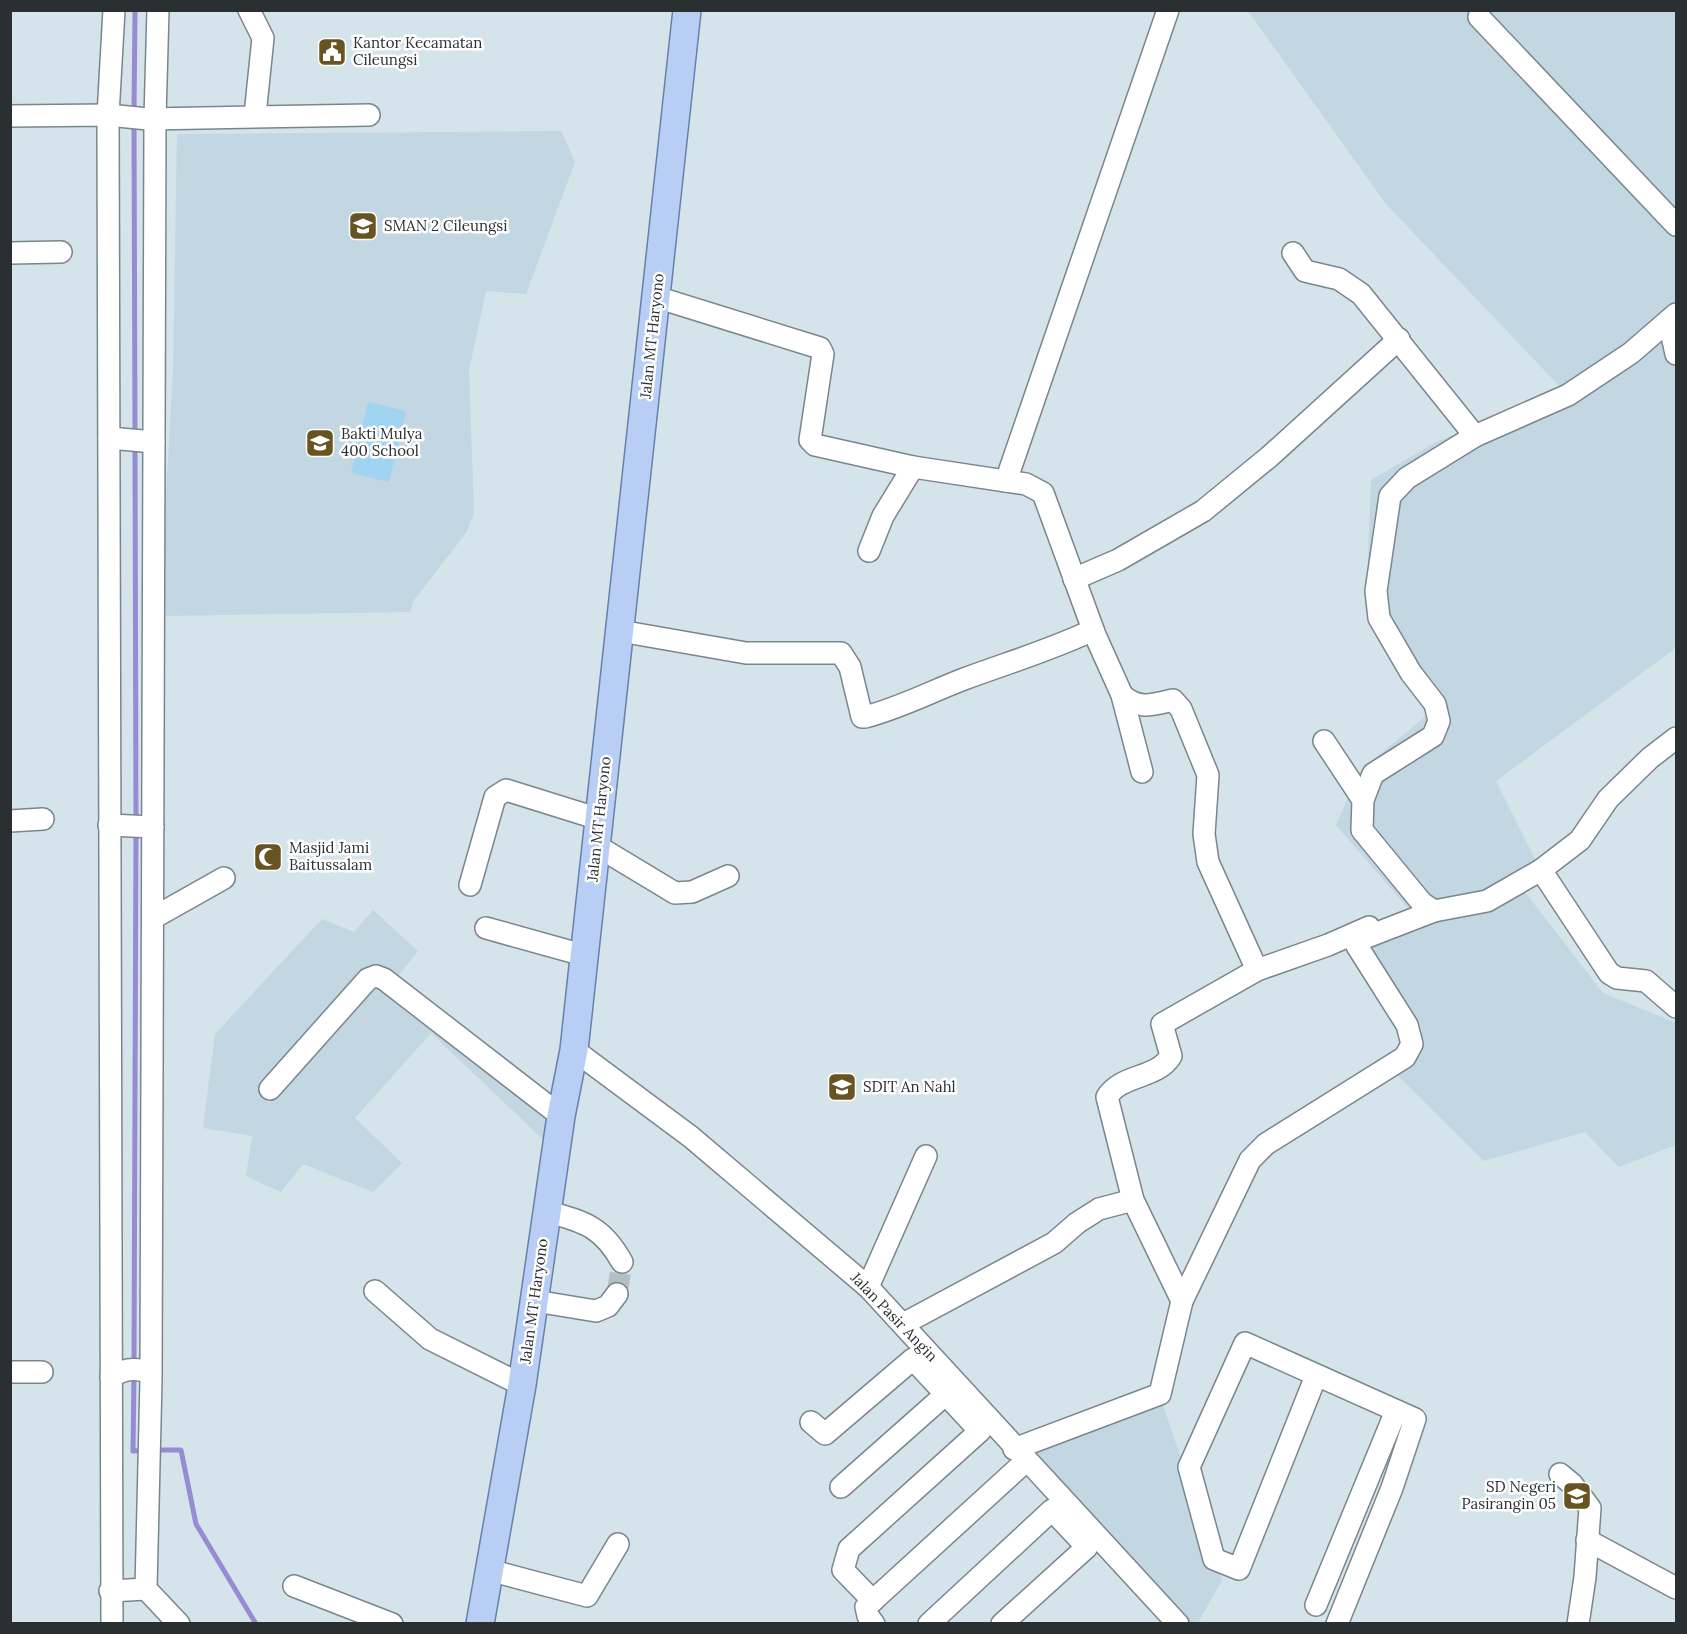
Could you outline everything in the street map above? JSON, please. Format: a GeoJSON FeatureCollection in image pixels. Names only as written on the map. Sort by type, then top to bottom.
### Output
{"type":"FeatureCollection","features":[{"type":"Feature","properties":{"kind":"main road","name":"Jalan MT Haryono"},"geometry":{"type":"LineString","coordinates":[[480,1623],[522,1385],[546,1211],[574,1050],[687,10]]}},
{"type":"Feature","properties":{"kind":"street"},"geometry":{"type":"LineString","coordinates":[[114,10],[115,439],[132,826],[153,918],[146,1371],[150,1451],[146,1589],[179,1623]]}},
{"type":"Feature","properties":{"kind":"street"},"geometry":{"type":"LineString","coordinates":[[112,1623],[110,1591],[132,826],[153,442],[152,118],[158,10]]}},
{"type":"Feature","properties":{"kind":"street"},"geometry":{"type":"LineString","coordinates":[[249,10],[263,38],[255,115]]}},
{"type":"Feature","properties":{"kind":"street"},"geometry":{"type":"LineString","coordinates":[[1006,481],[1168,10]]}},
{"type":"Feature","properties":{"kind":"street"},"geometry":{"type":"LineString","coordinates":[[1479,17],[1677,225]]}},
{"type":"Feature","properties":{"kind":"street"},"geometry":{"type":"LineString","coordinates":[[10,116],[152,118],[369,115]]}},
{"type":"Feature","properties":{"kind":"street"},"geometry":{"type":"LineString","coordinates":[[10,253],[61,252]]}},
{"type":"Feature","properties":{"kind":"street"},"geometry":{"type":"LineString","coordinates":[[1293,253],[1305,271],[1351,285],[1399,339],[1475,436]]}},
{"type":"Feature","properties":{"kind":"street"},"geometry":{"type":"LineString","coordinates":[[656,297],[820,348],[822,354],[810,440],[815,445],[914,467],[1026,484],[1043,493],[1093,630],[1122,695],[1142,772]]}},
{"type":"Feature","properties":{"kind":"street"},"geometry":{"type":"LineString","coordinates":[[1677,315],[1671,331],[1677,354]]}},
{"type":"Feature","properties":{"kind":"street"},"geometry":{"type":"LineString","coordinates":[[1428,907],[1362,830],[1363,800],[1373,774],[1432,736],[1439,721],[1435,704],[1412,673],[1379,618],[1376,591],[1390,496],[1407,478],[1475,436],[1568,395],[1631,353],[1677,315]]}},
{"type":"Feature","properties":{"kind":"street"},"geometry":{"type":"LineString","coordinates":[[1074,579],[1118,560],[1203,511],[1269,457],[1399,339]]}},
{"type":"Feature","properties":{"kind":"street"},"geometry":{"type":"LineString","coordinates":[[115,439],[153,442]]}},
{"type":"Feature","properties":{"kind":"street"},"geometry":{"type":"LineString","coordinates":[[869,550],[883,516],[914,467]]}},
{"type":"Feature","properties":{"kind":"street"},"geometry":{"type":"LineString","coordinates":[[620,631],[746,652],[841,653],[850,668],[862,717],[865,717],[900,708],[962,680],[1056,647],[1093,630]]}},
{"type":"Feature","properties":{"kind":"street"},"geometry":{"type":"LineString","coordinates":[[1122,695],[1131,703],[1143,707],[1173,700],[1181,709],[1208,775],[1204,834],[1208,862],[1257,970]]}},
{"type":"Feature","properties":{"kind":"street"},"geometry":{"type":"LineString","coordinates":[[1182,1301],[1133,1200],[1107,1097],[1113,1087],[1166,1064],[1171,1056],[1162,1024],[1257,970],[1428,907],[1487,901],[1540,870],[1580,840],[1608,799],[1650,758],[1677,738]]}},
{"type":"Feature","properties":{"kind":"street"},"geometry":{"type":"LineString","coordinates":[[1324,741],[1363,800]]}},
{"type":"Feature","properties":{"kind":"street"},"geometry":{"type":"LineString","coordinates":[[470,885],[495,797],[506,790],[599,819]]}},
{"type":"Feature","properties":{"kind":"street"},"geometry":{"type":"LineString","coordinates":[[10,821],[43,819]]}},
{"type":"Feature","properties":{"kind":"street"},"geometry":{"type":"LineString","coordinates":[[597,846],[675,893],[692,892],[728,876]]}},
{"type":"Feature","properties":{"kind":"street"},"geometry":{"type":"LineString","coordinates":[[1540,870],[1607,971],[1617,978],[1646,981],[1677,1007]]}},
{"type":"Feature","properties":{"kind":"street"},"geometry":{"type":"LineString","coordinates":[[153,918],[224,878]]}},
{"type":"Feature","properties":{"kind":"street"},"geometry":{"type":"LineString","coordinates":[[874,1623],[868,1616],[866,1608],[1020,1455],[1160,1394],[1182,1301],[1257,1151],[1405,1057],[1412,1044],[1407,1024],[1357,946],[1358,942],[1428,907]]}},
{"type":"Feature","properties":{"kind":"street"},"geometry":{"type":"LineString","coordinates":[[486,928],[583,955]]}},
{"type":"Feature","properties":{"kind":"street"},"geometry":{"type":"LineString","coordinates":[[270,1089],[368,979],[376,976],[384,979],[561,1116]]}},
{"type":"Feature","properties":{"kind":"street","name":"Jalan Pasir Angin"},"geometry":{"type":"LineString","coordinates":[[574,1050],[691,1137],[868,1287],[905,1323],[1020,1455],[1178,1623]]}},
{"type":"Feature","properties":{"kind":"street"},"geometry":{"type":"LineString","coordinates":[[868,1287],[926,1156]]}},
{"type":"Feature","properties":{"kind":"street"},"geometry":{"type":"LineString","coordinates":[[905,1323],[1054,1243],[1077,1222],[1099,1209],[1133,1200]]}},
{"type":"Feature","properties":{"kind":"street"},"geometry":{"type":"LineString","coordinates":[[546,1211],[578,1220],[597,1229],[613,1245],[622,1262]]}},
{"type":"Feature","properties":{"kind":"street"},"geometry":{"type":"LineString","coordinates":[[375,1291],[430,1339],[522,1385]]}},
{"type":"Feature","properties":{"kind":"street"},"geometry":{"type":"LineString","coordinates":[[535,1301],[596,1311],[608,1306],[617,1294]]}},
{"type":"Feature","properties":{"kind":"street"},"geometry":{"type":"LineString","coordinates":[[1316,1376],[1239,1569],[1214,1560],[1189,1467],[1245,1343],[1415,1419],[1392,1488],[1337,1623]]}},
{"type":"Feature","properties":{"kind":"street"},"geometry":{"type":"LineString","coordinates":[[811,1422],[825,1434],[913,1359],[980,1431],[849,1549],[843,1570],[873,1601]]}},
{"type":"Feature","properties":{"kind":"street"},"geometry":{"type":"LineString","coordinates":[[116,1373],[146,1371]]}},
{"type":"Feature","properties":{"kind":"street"},"geometry":{"type":"LineString","coordinates":[[10,1372],[42,1372]]}},
{"type":"Feature","properties":{"kind":"street"},"geometry":{"type":"LineString","coordinates":[[841,1487],[946,1394]]}},
{"type":"Feature","properties":{"kind":"street"},"geometry":{"type":"LineString","coordinates":[[1348,1596],[1320,1596],[1396,1411]]}},
{"type":"Feature","properties":{"kind":"street"},"geometry":{"type":"LineString","coordinates":[[1560,1474],[1572,1484],[1590,1508],[1578,1623]]}},
{"type":"Feature","properties":{"kind":"street"},"geometry":{"type":"LineString","coordinates":[[929,1623],[1052,1510],[1087,1547],[1002,1623]]}},
{"type":"Feature","properties":{"kind":"street"},"geometry":{"type":"LineString","coordinates":[[1587,1540],[1677,1588]]}},
{"type":"Feature","properties":{"kind":"street"},"geometry":{"type":"LineString","coordinates":[[489,1570],[586,1596],[618,1544]]}},
{"type":"Feature","properties":{"kind":"street"},"geometry":{"type":"LineString","coordinates":[[294,1586],[392,1623]]}},
{"type":"Feature","properties":{"kind":"street"},"geometry":{"type":"LineString","coordinates":[[110,1591],[146,1589]]}},
{"type":"Feature","properties":{"kind":"shaded area"},"geometry":{"type":"Polygon","coordinates":[[[1248,11],[1676,11],[1676,642],[1673,650],[1496,781],[1536,861],[1518,883],[1603,993],[1676,1023],[1676,1145],[1619,1167],[1585,1132],[1484,1161],[1392,1070],[1423,1040],[1368,945],[1413,914],[1336,825],[1360,771],[1427,715],[1366,607],[1371,480],[1436,442],[1563,390],[1386,204],[1248,11]]]}},
{"type":"Feature","properties":{"kind":"shaded area"},"geometry":{"type":"Polygon","coordinates":[[[561,131],[575,162],[526,294],[486,291],[469,370],[474,513],[466,533],[414,600],[410,612],[159,616],[173,373],[177,134],[561,131]]]}},
{"type":"Feature","properties":{"kind":"shaded area"},"geometry":{"type":"Polygon","coordinates":[[[368,402],[406,411],[389,482],[351,473],[368,402]]]}},
{"type":"Feature","properties":{"kind":"shaded area"},"geometry":{"type":"Polygon","coordinates":[[[373,910],[418,951],[395,980],[556,1103],[550,1146],[431,1033],[355,1118],[402,1163],[373,1192],[303,1164],[281,1192],[246,1176],[252,1136],[203,1128],[215,1034],[322,919],[354,932],[373,910]]]}},
{"type":"Feature","properties":{"kind":"shaded area"},"geometry":{"type":"Polygon","coordinates":[[[1161,1399],[1222,1580],[1198,1623],[1183,1623],[1026,1447],[1161,1399]]]}},
{"type":"Feature","properties":{"kind":"waterway"},"geometry":{"type":"LineString","coordinates":[[134,113],[135,10]]}},
{"type":"Feature","properties":{"kind":"waterway"},"geometry":{"type":"LineString","coordinates":[[134,123],[135,434]]}},
{"type":"Feature","properties":{"kind":"waterway"},"geometry":{"type":"LineString","coordinates":[[135,444],[136,821]]}},
{"type":"Feature","properties":{"kind":"waterway"},"geometry":{"type":"LineString","coordinates":[[134,1364],[136,831]]}},
{"type":"Feature","properties":{"kind":"waterway"},"geometry":{"type":"LineString","coordinates":[[134,1374],[133,1451],[146,1450]]}},
{"type":"Feature","properties":{"kind":"waterway"},"geometry":{"type":"LineString","coordinates":[[155,1450],[181,1450],[196,1524],[256,1624]]}},
{"type":"Feature","properties":{"kind":"tunnel"},"geometry":{"type":"LineString","coordinates":[[617,1294],[622,1262]]}},
{"type":"Feature","properties":{"kind":"place","name":"Kantor Kecamatan Cileungsi"},"geometry":{"type":"Point","coordinates":[332,52]}},
{"type":"Feature","properties":{"kind":"place","name":"SMAN 2 Cileungsi"},"geometry":{"type":"Point","coordinates":[363,226]}},
{"type":"Feature","properties":{"kind":"place","name":"Bakti Mulya 400 School"},"geometry":{"type":"Point","coordinates":[320,443]}},
{"type":"Feature","properties":{"kind":"place","name":"Masjid Jami Baitussalam"},"geometry":{"type":"Point","coordinates":[268,857]}},
{"type":"Feature","properties":{"kind":"place","name":"SDIT An Nahl"},"geometry":{"type":"Point","coordinates":[842,1087]}},
{"type":"Feature","properties":{"kind":"place","name":"SD Negeri Pasirangin 05"},"geometry":{"type":"Point","coordinates":[1577,1496]}}]}
